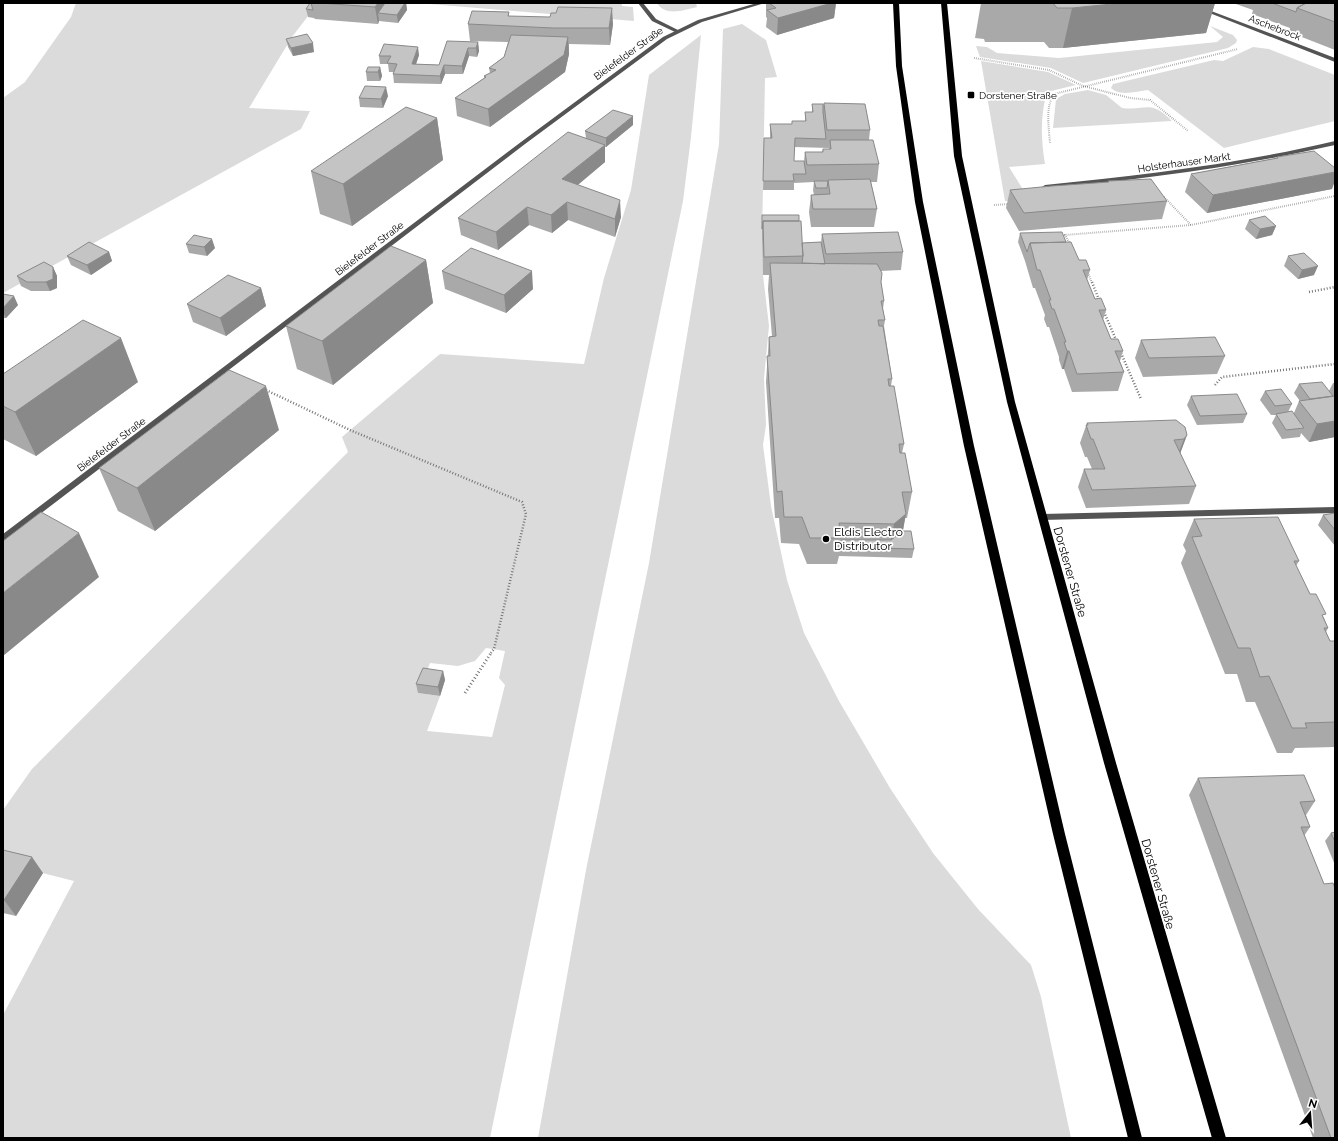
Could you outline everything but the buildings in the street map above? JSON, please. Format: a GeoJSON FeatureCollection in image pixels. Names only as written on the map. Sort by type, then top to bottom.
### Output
{"type":"FeatureCollection","features":[{"type":"Feature","properties":{"kind":"main road"},"geometry":{"type":"LineString","coordinates":[[896,3],[899,66],[919,202],[969,446],[1059,834],[1135,1138]]}},
{"type":"Feature","properties":{"kind":"main road","name":"Dorstener Straße"},"geometry":{"type":"LineString","coordinates":[[944,3],[958,156],[1011,402],[1110,763],[1219,1138]]}},
{"type":"Feature","properties":{"kind":"street"},"geometry":{"type":"LineString","coordinates":[[640,3],[654,20],[677,31]]}},
{"type":"Feature","properties":{"kind":"street","name":"Bielefelder Straße"},"geometry":{"type":"LineString","coordinates":[[3,538],[523,143],[677,31],[700,21],[763,3]]}},
{"type":"Feature","properties":{"kind":"street","name":"Aschebrock"},"geometry":{"type":"LineString","coordinates":[[1186,3],[1335,60]]}},
{"type":"Feature","properties":{"kind":"street","name":"Holsterhauser Markt"},"geometry":{"type":"LineString","coordinates":[[1041,187],[1145,176],[1227,165],[1335,143]]}},
{"type":"Feature","properties":{"kind":"street"},"geometry":{"type":"LineString","coordinates":[[1042,517],[1335,510]]}},
{"type":"Feature","properties":{"kind":"path"},"geometry":{"type":"LineString","coordinates":[[1050,143],[1048,123],[1051,98],[1058,92],[1232,51],[1268,34]]}},
{"type":"Feature","properties":{"kind":"path"},"geometry":{"type":"LineString","coordinates":[[949,54],[1049,70],[1083,86],[1130,98],[1150,100],[1188,131]]}},
{"type":"Feature","properties":{"kind":"path"},"geometry":{"type":"LineString","coordinates":[[1145,176],[1191,225]]}},
{"type":"Feature","properties":{"kind":"path"},"geometry":{"type":"LineString","coordinates":[[1072,248],[1065,234],[1191,225],[1335,196]]}},
{"type":"Feature","properties":{"kind":"path"},"geometry":{"type":"LineString","coordinates":[[968,206],[1014,204]]}},
{"type":"Feature","properties":{"kind":"path"},"geometry":{"type":"LineString","coordinates":[[1087,270],[1141,399]]}},
{"type":"Feature","properties":{"kind":"path"},"geometry":{"type":"LineString","coordinates":[[1309,292],[1335,287]]}},
{"type":"Feature","properties":{"kind":"path"},"geometry":{"type":"LineString","coordinates":[[1215,385],[1222,377],[1335,364]]}},
{"type":"Feature","properties":{"kind":"path"},"geometry":{"type":"LineString","coordinates":[[224,370],[350,430],[522,502],[526,514],[494,650],[465,693]]}},
{"type":"Feature","properties":{"kind":"shaded area"},"geometry":{"type":"Polygon","coordinates":[[[76,3],[318,3],[292,37],[249,108],[310,111],[301,129],[3,293],[3,98],[25,82],[71,17],[76,3]]]}},
{"type":"Feature","properties":{"kind":"shaded area"},"geometry":{"type":"Polygon","coordinates":[[[418,3],[622,3],[622,6],[633,7],[634,21],[418,3]]]}},
{"type":"Feature","properties":{"kind":"shaded area"},"geometry":{"type":"Polygon","coordinates":[[[657,3],[696,3],[697,7],[681,11],[670,11],[665,10],[657,3]]]}},
{"type":"Feature","properties":{"kind":"shaded area"},"geometry":{"type":"Polygon","coordinates":[[[742,24],[766,40],[777,77],[765,78],[762,238],[763,275],[769,326],[764,378],[766,425],[763,445],[771,506],[787,580],[804,633],[839,701],[890,788],[933,853],[978,909],[1031,965],[1041,997],[1071,1138],[538,1138],[586,870],[649,563],[719,144],[723,29],[742,24]]]}},
{"type":"Feature","properties":{"kind":"shaded area"},"geometry":{"type":"Polygon","coordinates":[[[1210,26],[1233,35],[1237,40],[1236,43],[1228,48],[1083,83],[1051,68],[980,57],[976,46],[987,47],[997,53],[1059,58],[1217,42],[1223,37],[1210,26]]]}},
{"type":"Feature","properties":{"kind":"shaded area"},"geometry":{"type":"Polygon","coordinates":[[[701,35],[683,201],[490,1138],[3,1138],[3,1015],[74,881],[3,863],[3,810],[32,769],[348,452],[342,437],[440,354],[584,364],[604,278],[631,190],[649,75],[701,35]],[[486,648],[475,661],[458,666],[430,663],[418,693],[440,696],[427,731],[492,737],[505,685],[499,678],[505,651],[486,648]]]}},
{"type":"Feature","properties":{"kind":"shaded area"},"geometry":{"type":"Polygon","coordinates":[[[1253,47],[1269,49],[1335,75],[1335,121],[1224,148],[1148,90],[1124,93],[1115,91],[1111,88],[1113,84],[1214,60],[1223,61],[1253,47]]]}},
{"type":"Feature","properties":{"kind":"shaded area"},"geometry":{"type":"Polygon","coordinates":[[[981,61],[1048,72],[1076,85],[1047,92],[1043,110],[1042,128],[1045,164],[1009,167],[1030,201],[1005,201],[981,61]]]}},
{"type":"Feature","properties":{"kind":"shaded area"},"geometry":{"type":"Polygon","coordinates":[[[1088,90],[1106,95],[1122,108],[1153,108],[1164,114],[1172,121],[1053,128],[1056,99],[1065,94],[1088,90]]]}},
{"type":"Feature","properties":{"kind":"place","name":"Dorstener Straße"},"geometry":{"type":"Point","coordinates":[971,95]}},
{"type":"Feature","properties":{"kind":"place","name":"Eldis Electro Distributor"},"geometry":{"type":"Point","coordinates":[826,539]}}]}
